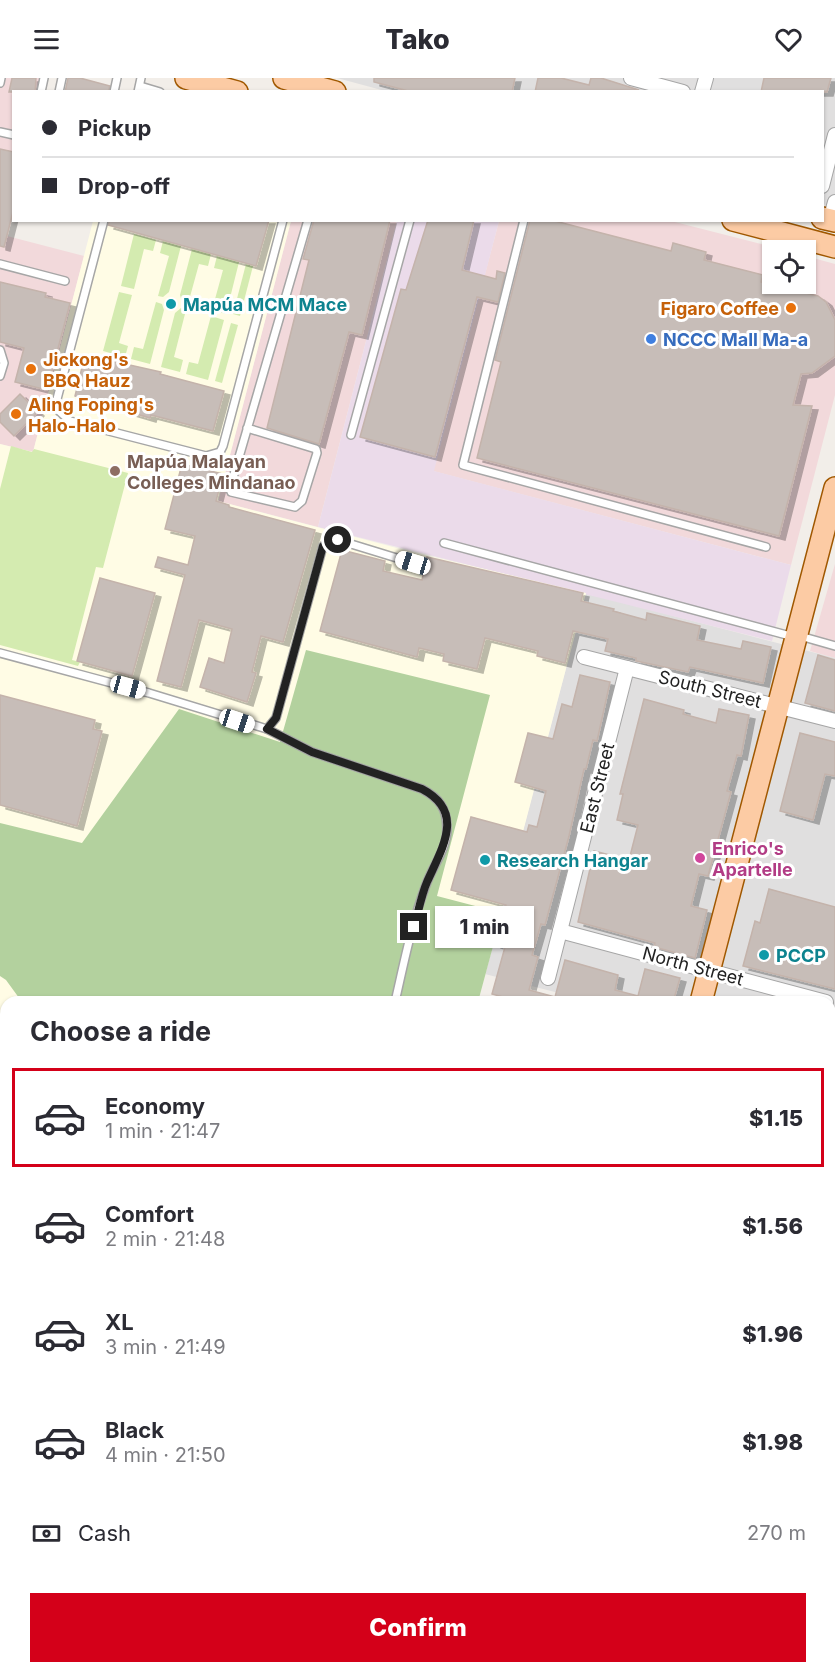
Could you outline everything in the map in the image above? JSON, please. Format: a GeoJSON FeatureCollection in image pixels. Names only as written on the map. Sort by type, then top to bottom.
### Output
{"type":"FeatureCollection","features":[{"type":"Feature","properties":{"kind":"main road"},"geometry":{"type":"LineString","coordinates":[[186,78],[230,90]]}},
{"type":"Feature","properties":{"kind":"main road"},"geometry":{"type":"LineString","coordinates":[[284,78],[326,86]]}},
{"type":"Feature","properties":{"kind":"main road"},"geometry":{"type":"LineString","coordinates":[[741,222],[809,240]]}},
{"type":"Feature","properties":{"kind":"main road"},"geometry":{"type":"LineString","coordinates":[[816,242],[835,247]]}},
{"type":"Feature","properties":{"kind":"main road"},"geometry":{"type":"LineString","coordinates":[[704,996],[835,488]]}},
{"type":"Feature","properties":{"kind":"street"},"geometry":{"type":"LineString","coordinates":[[631,78],[676,90]]}},
{"type":"Feature","properties":{"kind":"street"},"geometry":{"type":"LineString","coordinates":[[824,178],[835,133]]}},
{"type":"Feature","properties":{"kind":"street","name":"South Street"},"geometry":{"type":"LineString","coordinates":[[584,657],[835,721]]}},
{"type":"Feature","properties":{"kind":"street","name":"East Street"},"geometry":{"type":"LineString","coordinates":[[548,978],[627,668]]}},
{"type":"Feature","properties":{"kind":"street","name":"North Street"},"geometry":{"type":"LineString","coordinates":[[560,931],[806,996]]}},
{"type":"Feature","properties":{"kind":"lane"},"geometry":{"type":"LineString","coordinates":[[0,83],[1,78]]}},
{"type":"Feature","properties":{"kind":"lane"},"geometry":{"type":"LineString","coordinates":[[140,85],[154,90]]}},
{"type":"Feature","properties":{"kind":"lane"},"geometry":{"type":"LineString","coordinates":[[103,222],[57,399],[59,411],[70,421],[206,456],[220,452],[223,446],[282,222]]}},
{"type":"Feature","properties":{"kind":"lane"},"geometry":{"type":"LineString","coordinates":[[247,428],[316,449],[317,453],[302,501],[295,507],[231,492],[247,428],[307,222]]}},
{"type":"Feature","properties":{"kind":"lane"},"geometry":{"type":"LineString","coordinates":[[351,435],[409,222]]}},
{"type":"Feature","properties":{"kind":"lane"},"geometry":{"type":"LineString","coordinates":[[524,222],[463,465],[766,546]]}},
{"type":"Feature","properties":{"kind":"lane"},"geometry":{"type":"LineString","coordinates":[[816,245],[835,254]]}},
{"type":"Feature","properties":{"kind":"lane"},"geometry":{"type":"LineString","coordinates":[[0,264],[65,281]]}},
{"type":"Feature","properties":{"kind":"lane"},"geometry":{"type":"LineString","coordinates":[[0,350],[4,363],[0,376]]}},
{"type":"Feature","properties":{"kind":"lane"},"geometry":{"type":"LineString","coordinates":[[267,729],[276,718],[323,546],[329,540],[338,540],[413,563]]}},
{"type":"Feature","properties":{"kind":"lane"},"geometry":{"type":"LineString","coordinates":[[444,543],[835,646]]}},
{"type":"Feature","properties":{"kind":"lane"},"geometry":{"type":"LineString","coordinates":[[0,653],[149,693],[267,729],[312,752],[422,789],[436,797],[445,808],[447,831],[440,857],[426,884],[397,996]]}},
{"type":"Feature","properties":{"kind":"shaded area"},"geometry":{"type":"Polygon","coordinates":[[[0,78],[48,78],[45,90],[12,90],[12,216],[7,236],[84,256],[33,452],[0,444],[0,78]]]}},
{"type":"Feature","properties":{"kind":"shaded area"},"geometry":{"type":"Polygon","coordinates":[[[337,78],[835,78],[835,207],[824,204],[824,90],[382,90],[337,78]]]}},
{"type":"Feature","properties":{"kind":"shaded area"},"geometry":{"type":"Polygon","coordinates":[[[93,222],[291,222],[218,501],[412,552],[586,593],[480,996],[0,996],[0,444],[33,452],[93,222]]]}},
{"type":"Feature","properties":{"kind":"shaded area"},"geometry":{"type":"Polygon","coordinates":[[[291,222],[397,222],[318,527],[218,501],[291,222]]]}},
{"type":"Feature","properties":{"kind":"shaded area"},"geometry":{"type":"Polygon","coordinates":[[[397,222],[499,222],[434,471],[791,565],[772,641],[318,527],[397,222]]]}},
{"type":"Feature","properties":{"kind":"shaded area","name":"NCCC Mall Ma-a"},"geometry":{"type":"Polygon","coordinates":[[[499,222],[675,222],[762,244],[762,294],[816,294],[816,259],[835,264],[835,395],[791,565],[433,471],[499,222]]]}},
{"type":"Feature","properties":{"kind":"shaded area"},"geometry":{"type":"Polygon","coordinates":[[[835,564],[835,658],[810,651],[835,564]]]}},
{"type":"Feature","properties":{"kind":"shaded area"},"geometry":{"type":"Polygon","coordinates":[[[586,593],[835,658],[835,996],[571,996],[485,974],[586,593]]]}},
{"type":"Feature","properties":{"kind":"green space"},"geometry":{"type":"Polygon","coordinates":[[[134,234],[156,240],[153,251],[144,249],[134,289],[121,286],[134,234]]]}},
{"type":"Feature","properties":{"kind":"green space"},"geometry":{"type":"Polygon","coordinates":[[[163,241],[181,246],[169,292],[163,297],[158,296],[169,256],[160,253],[163,241]]]}},
{"type":"Feature","properties":{"kind":"green space"},"geometry":{"type":"Polygon","coordinates":[[[192,249],[211,254],[208,266],[199,264],[188,304],[182,302],[180,295],[192,249]]]}},
{"type":"Feature","properties":{"kind":"green space"},"geometry":{"type":"Polygon","coordinates":[[[217,256],[239,262],[226,314],[212,310],[223,270],[214,268],[217,256]]]}},
{"type":"Feature","properties":{"kind":"green space"},"geometry":{"type":"Polygon","coordinates":[[[246,264],[253,266],[240,316],[233,314],[246,264]]]}},
{"type":"Feature","properties":{"kind":"green space"},"geometry":{"type":"Polygon","coordinates":[[[119,292],[132,295],[119,343],[128,346],[125,357],[103,351],[119,292]]]}},
{"type":"Feature","properties":{"kind":"green space"},"geometry":{"type":"Polygon","coordinates":[[[156,302],[162,304],[164,310],[150,364],[131,359],[134,347],[143,349],[156,302]]]}},
{"type":"Feature","properties":{"kind":"green space"},"geometry":{"type":"Polygon","coordinates":[[[181,308],[186,310],[174,357],[183,360],[180,372],[161,367],[175,313],[181,308]]]}},
{"type":"Feature","properties":{"kind":"green space"},"geometry":{"type":"Polygon","coordinates":[[[211,316],[224,320],[208,380],[186,374],[189,362],[198,364],[211,316]]]}},
{"type":"Feature","properties":{"kind":"green space"},"geometry":{"type":"Polygon","coordinates":[[[231,323],[238,325],[222,383],[215,381],[231,323]]]}},
{"type":"Feature","properties":{"kind":"green space"},"geometry":{"type":"Polygon","coordinates":[[[11,446],[32,452],[34,449],[128,473],[103,568],[96,567],[72,660],[80,662],[78,666],[0,645],[0,489],[11,446]]]}},
{"type":"Feature","properties":{"kind":"green space"},"geometry":{"type":"Polygon","coordinates":[[[306,650],[490,695],[437,896],[502,913],[480,996],[18,996],[6,980],[0,976],[0,823],[82,843],[179,709],[280,742],[306,650]]]}},
{"type":"Feature","properties":{"kind":"building"},"geometry":{"type":"Polygon","coordinates":[[[12,78],[36,78],[35,90],[9,92],[12,78]]]}},
{"type":"Feature","properties":{"kind":"building"},"geometry":{"type":"Polygon","coordinates":[[[68,78],[80,78],[110,86],[109,90],[65,90],[68,78]]]}},
{"type":"Feature","properties":{"kind":"building"},"geometry":{"type":"Polygon","coordinates":[[[374,78],[515,78],[512,90],[404,90],[374,82],[374,78]]]}},
{"type":"Feature","properties":{"kind":"building"},"geometry":{"type":"Polygon","coordinates":[[[538,78],[561,78],[589,85],[591,78],[601,78],[639,90],[535,90],[538,78]]]}},
{"type":"Feature","properties":{"kind":"building"},"geometry":{"type":"Polygon","coordinates":[[[764,78],[831,78],[827,92],[824,90],[761,90],[764,78]]]}},
{"type":"Feature","properties":{"kind":"building"},"geometry":{"type":"Polygon","coordinates":[[[0,149],[12,152],[12,216],[4,247],[0,246],[0,149]]]}},
{"type":"Feature","properties":{"kind":"building"},"geometry":{"type":"Polygon","coordinates":[[[109,222],[268,222],[256,266],[108,225],[109,222]]]}},
{"type":"Feature","properties":{"kind":"building"},"geometry":{"type":"Polygon","coordinates":[[[313,222],[390,222],[362,335],[349,332],[319,444],[267,428],[309,260],[303,259],[313,222]]]}},
{"type":"Feature","properties":{"kind":"building"},"geometry":{"type":"Polygon","coordinates":[[[427,222],[474,222],[462,270],[496,279],[497,271],[505,273],[498,302],[477,297],[435,457],[360,437],[401,289],[406,290],[427,222]]]}},
{"type":"Feature","properties":{"kind":"building","name":"NCCC Mall Ma-a"},"geometry":{"type":"Polygon","coordinates":[[[530,222],[559,222],[671,251],[673,243],[706,252],[704,260],[762,275],[762,294],[818,296],[826,302],[835,320],[835,356],[812,373],[801,374],[793,405],[812,406],[779,536],[477,458],[501,362],[495,360],[530,222]]]}},
{"type":"Feature","properties":{"kind":"building"},"geometry":{"type":"Polygon","coordinates":[[[0,282],[46,293],[45,297],[70,303],[47,390],[15,382],[24,348],[0,342],[0,282]]]}},
{"type":"Feature","properties":{"kind":"building"},"geometry":{"type":"Polygon","coordinates":[[[85,355],[161,372],[160,374],[224,391],[213,431],[151,415],[150,418],[75,396],[85,355]]]}},
{"type":"Feature","properties":{"kind":"building"},"geometry":{"type":"Polygon","coordinates":[[[20,394],[38,412],[14,436],[0,422],[0,414],[20,394]]]}},
{"type":"Feature","properties":{"kind":"building"},"geometry":{"type":"Polygon","coordinates":[[[182,464],[223,474],[216,501],[229,505],[229,507],[315,530],[283,642],[261,636],[252,672],[256,673],[247,702],[200,687],[209,658],[224,663],[232,629],[199,620],[181,687],[157,681],[185,575],[155,567],[158,557],[188,565],[195,536],[165,529],[182,464]]]}},
{"type":"Feature","properties":{"kind":"building"},"geometry":{"type":"Polygon","coordinates":[[[342,550],[385,561],[383,571],[422,580],[427,557],[583,593],[581,601],[646,620],[647,613],[700,626],[697,640],[741,649],[743,641],[771,647],[763,683],[690,667],[688,672],[636,661],[636,658],[605,651],[608,639],[573,631],[565,663],[537,656],[538,651],[485,638],[477,669],[443,661],[444,654],[419,648],[417,657],[320,631],[342,550]]]}},
{"type":"Feature","properties":{"kind":"building"},"geometry":{"type":"Polygon","coordinates":[[[100,578],[155,593],[132,676],[77,661],[100,578]]]}},
{"type":"Feature","properties":{"kind":"building"},"geometry":{"type":"Polygon","coordinates":[[[818,655],[835,660],[835,711],[805,703],[818,655]]]}},
{"type":"Feature","properties":{"kind":"building"},"geometry":{"type":"Polygon","coordinates":[[[580,675],[610,682],[597,741],[593,740],[586,769],[584,769],[545,925],[541,924],[532,955],[538,957],[529,990],[551,996],[499,996],[492,994],[505,947],[495,944],[506,905],[451,890],[471,817],[527,832],[529,825],[537,827],[546,791],[515,782],[528,733],[553,739],[562,704],[572,707],[580,675]]]}},
{"type":"Feature","properties":{"kind":"building"},"geometry":{"type":"Polygon","coordinates":[[[0,695],[95,720],[93,729],[102,731],[77,826],[0,805],[0,695]]]}},
{"type":"Feature","properties":{"kind":"building"},"geometry":{"type":"Polygon","coordinates":[[[644,699],[684,710],[683,714],[716,723],[719,709],[749,715],[741,756],[737,755],[727,791],[731,792],[708,876],[699,874],[691,906],[707,910],[695,958],[654,947],[655,943],[578,922],[594,851],[629,860],[638,825],[617,820],[623,794],[620,794],[644,699]]]}},
{"type":"Feature","properties":{"kind":"building"},"geometry":{"type":"Polygon","coordinates":[[[800,733],[835,742],[835,776],[825,774],[813,820],[780,811],[800,733]]]}},
{"type":"Feature","properties":{"kind":"building"},"geometry":{"type":"Polygon","coordinates":[[[769,889],[835,907],[835,989],[743,966],[755,921],[760,923],[769,889]]]}},
{"type":"Feature","properties":{"kind":"building"},"geometry":{"type":"Polygon","coordinates":[[[565,960],[618,975],[615,990],[638,996],[555,996],[565,960]]]}},
{"type":"Feature","properties":{"kind":"building"},"geometry":{"type":"Polygon","coordinates":[[[645,969],[680,978],[675,996],[638,996],[645,969]]]}},
{"type":"Feature","properties":{"kind":"place","name":"Mapúa MCM Mace"},"geometry":{"type":"Point","coordinates":[171,304]}},
{"type":"Feature","properties":{"kind":"place","name":"Figaro Coffee"},"geometry":{"type":"Point","coordinates":[791,308]}},
{"type":"Feature","properties":{"kind":"place","name":"NCCC Mall Ma-a"},"geometry":{"type":"Point","coordinates":[651,339]}},
{"type":"Feature","properties":{"kind":"place","name":"Jickong's BBQ Hauz"},"geometry":{"type":"Point","coordinates":[31,369]}},
{"type":"Feature","properties":{"kind":"place","name":"Aling Foping's Halo-Halo"},"geometry":{"type":"Point","coordinates":[16,414]}},
{"type":"Feature","properties":{"kind":"place","name":"Mapúa Malayan Colleges Mindanao"},"geometry":{"type":"Point","coordinates":[115,471]}},
{"type":"Feature","properties":{"kind":"place","name":"Enrico's Apartelle"},"geometry":{"type":"Point","coordinates":[700,858]}},
{"type":"Feature","properties":{"kind":"place","name":"Research Hangar"},"geometry":{"type":"Point","coordinates":[485,860]}},
{"type":"Feature","properties":{"kind":"place","name":"PCCP"},"geometry":{"type":"Point","coordinates":[764,955]}},
{"type":"Feature","properties":{"kind":"route"},"geometry":{"type":"LineString","coordinates":[[338,540],[329,540],[323,546],[276,718],[267,729],[312,752],[422,789],[436,797],[445,808],[447,831],[440,857],[426,884],[414,927]]}}]}
